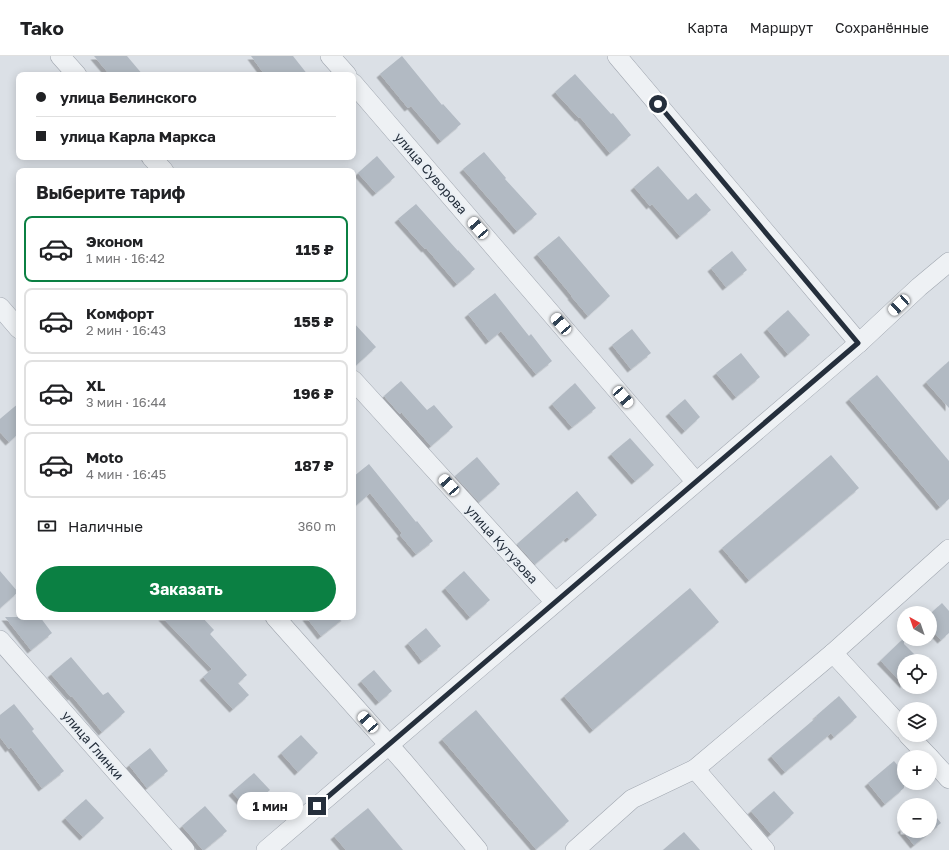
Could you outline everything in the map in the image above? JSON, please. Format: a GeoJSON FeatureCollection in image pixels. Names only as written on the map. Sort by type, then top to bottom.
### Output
{"type":"FeatureCollection","features":[{"type":"Feature","properties":{"kind":"street"},"geometry":{"type":"LineString","coordinates":[[60,56],[74,72]]}},
{"type":"Feature","properties":{"kind":"street"},"geometry":{"type":"LineString","coordinates":[[330,56],[343,72]]}},
{"type":"Feature","properties":{"kind":"street"},"geometry":{"type":"LineString","coordinates":[[618,56],[858,343]]}},
{"type":"Feature","properties":{"kind":"street","name":"улица Суворова"},"geometry":{"type":"LineString","coordinates":[[356,85],[696,482]]}},
{"type":"Feature","properties":{"kind":"street"},"geometry":{"type":"LineString","coordinates":[[154,160],[161,168]]}},
{"type":"Feature","properties":{"kind":"street"},"geometry":{"type":"LineString","coordinates":[[266,850],[858,343],[919,287],[949,262]]}},
{"type":"Feature","properties":{"kind":"street"},"geometry":{"type":"LineString","coordinates":[[0,307],[16,326]]}},
{"type":"Feature","properties":{"kind":"street","name":"улица Кутузова"},"geometry":{"type":"LineString","coordinates":[[356,383],[555,602]]}},
{"type":"Feature","properties":{"kind":"street"},"geometry":{"type":"LineString","coordinates":[[575,850],[632,799],[695,769],[833,653],[949,549]]}},
{"type":"Feature","properties":{"kind":"street"},"geometry":{"type":"LineString","coordinates":[[278,620],[478,850]]}},
{"type":"Feature","properties":{"kind":"street","name":"улица Глинки"},"geometry":{"type":"LineString","coordinates":[[0,640],[185,850]]}},
{"type":"Feature","properties":{"kind":"street"},"geometry":{"type":"LineString","coordinates":[[833,653],[897,722]]}},
{"type":"Feature","properties":{"kind":"street"},"geometry":{"type":"LineString","coordinates":[[914,742],[922,750]]}},
{"type":"Feature","properties":{"kind":"street"},"geometry":{"type":"LineString","coordinates":[[937,766],[949,779]]}},
{"type":"Feature","properties":{"kind":"street"},"geometry":{"type":"LineString","coordinates":[[695,769],[765,850]]}},
{"type":"Feature","properties":{"kind":"building"},"geometry":{"type":"Polygon","coordinates":[[[94,56],[127,56],[140,72],[107,72],[94,56]]]}},
{"type":"Feature","properties":{"kind":"building"},"geometry":{"type":"Polygon","coordinates":[[[251,56],[293,56],[306,72],[263,72],[251,56]]]}},
{"type":"Feature","properties":{"kind":"building"},"geometry":{"type":"Polygon","coordinates":[[[402,56],[442,105],[443,104],[461,124],[441,141],[411,106],[408,108],[380,74],[402,56]]]}},
{"type":"Feature","properties":{"kind":"building"},"geometry":{"type":"Polygon","coordinates":[[[575,74],[611,114],[613,113],[631,135],[610,153],[580,117],[579,118],[555,92],[575,74]]]}},
{"type":"Feature","properties":{"kind":"building"},"geometry":{"type":"Polygon","coordinates":[[[484,152],[506,178],[505,179],[537,214],[517,231],[463,169],[484,152]]]}},
{"type":"Feature","properties":{"kind":"building"},"geometry":{"type":"Polygon","coordinates":[[[377,156],[395,177],[376,193],[358,173],[377,156]]]}},
{"type":"Feature","properties":{"kind":"building"},"geometry":{"type":"Polygon","coordinates":[[[658,166],[688,200],[696,193],[711,210],[680,236],[652,204],[650,206],[634,187],[658,166]]]}},
{"type":"Feature","properties":{"kind":"building"},"geometry":{"type":"Polygon","coordinates":[[[416,204],[475,269],[457,284],[426,248],[425,249],[398,219],[416,204]]]}},
{"type":"Feature","properties":{"kind":"building"},"geometry":{"type":"Polygon","coordinates":[[[559,236],[610,296],[588,316],[537,254],[559,236]]]}},
{"type":"Feature","properties":{"kind":"building"},"geometry":{"type":"Polygon","coordinates":[[[732,251],[747,270],[726,287],[711,268],[732,251]]]}},
{"type":"Feature","properties":{"kind":"building"},"geometry":{"type":"Polygon","coordinates":[[[495,293],[529,336],[531,334],[552,361],[536,374],[501,331],[489,341],[468,314],[495,293]]]}},
{"type":"Feature","properties":{"kind":"building"},"geometry":{"type":"Polygon","coordinates":[[[788,310],[810,335],[788,354],[767,329],[788,310]]]}},
{"type":"Feature","properties":{"kind":"building"},"geometry":{"type":"Polygon","coordinates":[[[356,325],[376,347],[356,365],[356,325]]]}},
{"type":"Feature","properties":{"kind":"building"},"geometry":{"type":"Polygon","coordinates":[[[632,329],[651,353],[631,369],[612,345],[632,329]]]}},
{"type":"Feature","properties":{"kind":"building"},"geometry":{"type":"Polygon","coordinates":[[[741,353],[760,377],[736,397],[716,373],[741,353]]]}},
{"type":"Feature","properties":{"kind":"building"},"geometry":{"type":"Polygon","coordinates":[[[949,361],[949,408],[926,382],[949,361]]]}},
{"type":"Feature","properties":{"kind":"building"},"geometry":{"type":"Polygon","coordinates":[[[877,375],[949,461],[949,499],[940,507],[849,399],[877,375]]]}},
{"type":"Feature","properties":{"kind":"building"},"geometry":{"type":"Polygon","coordinates":[[[401,381],[427,410],[434,405],[453,427],[431,446],[401,412],[400,414],[384,396],[401,381]]]}},
{"type":"Feature","properties":{"kind":"building"},"geometry":{"type":"Polygon","coordinates":[[[575,383],[596,408],[572,427],[552,404],[575,383]]]}},
{"type":"Feature","properties":{"kind":"building"},"geometry":{"type":"Polygon","coordinates":[[[685,399],[700,417],[685,431],[669,413],[685,399]]]}},
{"type":"Feature","properties":{"kind":"building"},"geometry":{"type":"Polygon","coordinates":[[[16,406],[16,436],[9,442],[0,432],[0,419],[16,406]]]}},
{"type":"Feature","properties":{"kind":"building"},"geometry":{"type":"Polygon","coordinates":[[[630,438],[654,465],[635,481],[611,454],[630,438]]]}},
{"type":"Feature","properties":{"kind":"building"},"geometry":{"type":"Polygon","coordinates":[[[831,455],[859,488],[749,580],[722,548],[831,455]]]}},
{"type":"Feature","properties":{"kind":"building"},"geometry":{"type":"Polygon","coordinates":[[[477,457],[500,484],[479,502],[455,476],[477,457]]]}},
{"type":"Feature","properties":{"kind":"building"},"geometry":{"type":"Polygon","coordinates":[[[369,464],[433,541],[416,554],[400,535],[402,533],[370,493],[356,505],[356,475],[369,464]]]}},
{"type":"Feature","properties":{"kind":"building"},"geometry":{"type":"Polygon","coordinates":[[[577,491],[597,515],[569,539],[567,537],[535,564],[517,544],[577,491]]]}},
{"type":"Feature","properties":{"kind":"building"},"geometry":{"type":"Polygon","coordinates":[[[0,571],[16,590],[16,594],[0,608],[0,571]]]}},
{"type":"Feature","properties":{"kind":"building"},"geometry":{"type":"Polygon","coordinates":[[[464,571],[490,600],[470,617],[445,588],[464,571]]]}},
{"type":"Feature","properties":{"kind":"building"},"geometry":{"type":"Polygon","coordinates":[[[690,588],[719,622],[593,730],[564,696],[690,588]]]}},
{"type":"Feature","properties":{"kind":"building"},"geometry":{"type":"Polygon","coordinates":[[[942,603],[949,611],[949,633],[941,640],[937,636],[937,608],[942,603]]]}},
{"type":"Feature","properties":{"kind":"building"},"geometry":{"type":"Polygon","coordinates":[[[5,617],[16,617],[16,620],[42,620],[52,633],[31,650],[5,617]]]}},
{"type":"Feature","properties":{"kind":"building"},"geometry":{"type":"Polygon","coordinates":[[[165,620],[205,620],[214,630],[210,634],[247,675],[238,683],[249,695],[233,709],[203,677],[212,669],[165,620]]]}},
{"type":"Feature","properties":{"kind":"building"},"geometry":{"type":"Polygon","coordinates":[[[308,620],[341,620],[321,636],[308,620]]]}},
{"type":"Feature","properties":{"kind":"building"},"geometry":{"type":"Polygon","coordinates":[[[426,628],[441,646],[422,661],[408,643],[426,628]]]}},
{"type":"Feature","properties":{"kind":"building"},"geometry":{"type":"Polygon","coordinates":[[[897,645],[897,646],[906,646],[914,654],[897,654],[897,678],[880,661],[897,645]]]}},
{"type":"Feature","properties":{"kind":"building"},"geometry":{"type":"Polygon","coordinates":[[[71,657],[103,695],[108,692],[125,712],[102,732],[72,696],[71,697],[51,674],[71,657]]]}},
{"type":"Feature","properties":{"kind":"building"},"geometry":{"type":"Polygon","coordinates":[[[374,670],[392,691],[379,702],[361,681],[374,670]]]}},
{"type":"Feature","properties":{"kind":"building"},"geometry":{"type":"Polygon","coordinates":[[[839,696],[857,717],[834,737],[831,733],[785,772],[771,756],[839,696]]]}},
{"type":"Feature","properties":{"kind":"building"},"geometry":{"type":"Polygon","coordinates":[[[14,704],[34,729],[32,731],[64,771],[42,788],[11,747],[9,749],[0,737],[0,715],[14,704]]]}},
{"type":"Feature","properties":{"kind":"building"},"geometry":{"type":"Polygon","coordinates":[[[476,710],[569,821],[536,849],[442,739],[476,710]]]}},
{"type":"Feature","properties":{"kind":"building"},"geometry":{"type":"Polygon","coordinates":[[[301,735],[318,753],[298,772],[281,753],[301,735]]]}},
{"type":"Feature","properties":{"kind":"building"},"geometry":{"type":"Polygon","coordinates":[[[150,748],[168,771],[147,788],[129,765],[150,748]]]}},
{"type":"Feature","properties":{"kind":"building"},"geometry":{"type":"Polygon","coordinates":[[[894,761],[897,765],[897,790],[902,790],[885,804],[868,783],[894,761]]]}},
{"type":"Feature","properties":{"kind":"building"},"geometry":{"type":"Polygon","coordinates":[[[254,773],[270,790],[248,809],[232,792],[254,773]]]}},
{"type":"Feature","properties":{"kind":"building"},"geometry":{"type":"Polygon","coordinates":[[[774,791],[794,813],[771,834],[751,811],[774,791]]]}},
{"type":"Feature","properties":{"kind":"building"},"geometry":{"type":"Polygon","coordinates":[[[86,799],[104,818],[83,837],[65,818],[86,799]]]}},
{"type":"Feature","properties":{"kind":"building"},"geometry":{"type":"Polygon","coordinates":[[[205,806],[227,831],[203,850],[182,826],[205,806]]]}},
{"type":"Feature","properties":{"kind":"building"},"geometry":{"type":"Polygon","coordinates":[[[368,808],[403,850],[346,850],[334,836],[368,808]]]}},
{"type":"Feature","properties":{"kind":"building"},"geometry":{"type":"Polygon","coordinates":[[[937,818],[941,823],[937,826],[937,818]]]}},
{"type":"Feature","properties":{"kind":"building"},"geometry":{"type":"Polygon","coordinates":[[[684,832],[700,850],[663,850],[684,832]]]}},
{"type":"Feature","properties":{"kind":"building"},"geometry":{"type":"Polygon","coordinates":[[[908,838],[923,838],[914,845],[908,838]]]}},
{"type":"Feature","properties":{"kind":"route"},"geometry":{"type":"LineString","coordinates":[[317,806],[858,343],[658,104]]}}]}
